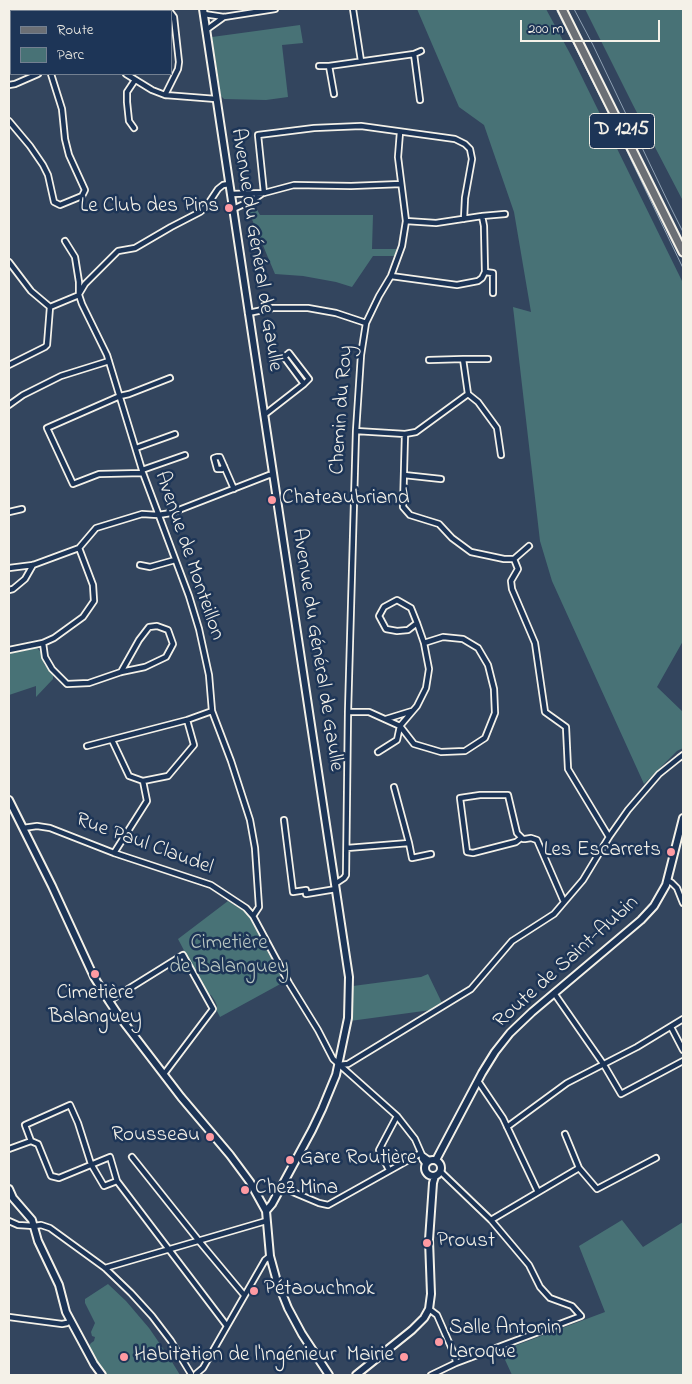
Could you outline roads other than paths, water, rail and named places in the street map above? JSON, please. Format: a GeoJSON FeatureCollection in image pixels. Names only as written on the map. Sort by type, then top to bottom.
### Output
{"type":"FeatureCollection","features":[{"type":"Feature","properties":{"kind":"main road","name":"D 1215"},"geometry":{"type":"LineString","coordinates":[[562,9],[683,252]]}},
{"type":"Feature","properties":{"kind":"main road","name":"Avenue du Général de Gaulle"},"geometry":{"type":"LineString","coordinates":[[203,11],[349,976],[348,1018],[339,1065],[332,1087],[272,1204],[266,1211]]}},
{"type":"Feature","properties":{"kind":"main road"},"geometry":{"type":"LineString","coordinates":[[9,800],[93,974],[108,1001],[181,1097],[230,1155],[260,1199],[266,1211],[270,1256],[276,1278],[288,1308],[302,1334],[329,1375]]}},
{"type":"Feature","properties":{"kind":"main road","name":"Route de Saint-Aubin"},"geometry":{"type":"LineString","coordinates":[[430,1161],[492,1057],[510,1034],[532,1012],[647,914],[660,897],[667,880],[683,818]]}},
{"type":"Feature","properties":{"kind":"main road"},"geometry":{"type":"LineString","coordinates":[[356,1375],[412,1330],[424,1318],[429,1309],[431,1294],[429,1240],[435,1176],[441,1166],[430,1161],[425,1172],[435,1176]]}},
{"type":"Feature","properties":{"kind":"main road"},"geometry":{"type":"LineString","coordinates":[[9,1189],[13,1198],[30,1216],[38,1240],[59,1285],[70,1321],[102,1375]]}},
{"type":"Feature","properties":{"kind":"street"},"geometry":{"type":"LineString","coordinates":[[203,11],[224,17],[275,9]]}},
{"type":"Feature","properties":{"kind":"street"},"geometry":{"type":"LineString","coordinates":[[353,9],[361,61]]}},
{"type":"Feature","properties":{"kind":"street"},"geometry":{"type":"LineString","coordinates":[[165,95],[180,62],[172,14]]}},
{"type":"Feature","properties":{"kind":"street"},"geometry":{"type":"LineString","coordinates":[[206,30],[224,17]]}},
{"type":"Feature","properties":{"kind":"street"},"geometry":{"type":"LineString","coordinates":[[319,66],[414,54],[421,51]]}},
{"type":"Feature","properties":{"kind":"street"},"geometry":{"type":"LineString","coordinates":[[414,54],[420,100]]}},
{"type":"Feature","properties":{"kind":"street"},"geometry":{"type":"LineString","coordinates":[[329,66],[334,94]]}},
{"type":"Feature","properties":{"kind":"street"},"geometry":{"type":"LineString","coordinates":[[9,85],[36,75]]}},
{"type":"Feature","properties":{"kind":"street"},"geometry":{"type":"LineString","coordinates":[[9,121],[43,165],[48,175],[54,202],[60,205],[82,196],[84,190],[69,154],[65,139],[62,109],[51,75]]}},
{"type":"Feature","properties":{"kind":"street"},"geometry":{"type":"LineString","coordinates":[[128,75],[152,90],[165,95],[216,99]]}},
{"type":"Feature","properties":{"kind":"street"},"geometry":{"type":"LineString","coordinates":[[134,128],[129,122],[127,92],[135,80]]}},
{"type":"Feature","properties":{"kind":"street"},"geometry":{"type":"LineString","coordinates":[[264,193],[258,135],[314,128],[361,126],[455,140],[466,144],[470,149],[472,159],[464,219]]}},
{"type":"Feature","properties":{"kind":"street","name":"Chemin du Roy"},"geometry":{"type":"LineString","coordinates":[[335,886],[346,875],[348,712],[356,431],[361,355],[366,322],[391,276],[402,246],[406,221],[398,157],[400,132]]}},
{"type":"Feature","properties":{"kind":"street"},"geometry":{"type":"LineString","coordinates":[[50,307],[79,295],[85,284],[118,252],[135,248],[200,212],[206,207],[218,189],[229,184]]}},
{"type":"Feature","properties":{"kind":"street"},"geometry":{"type":"LineString","coordinates":[[231,194],[264,193],[294,185],[352,186],[401,184]]}},
{"type":"Feature","properties":{"kind":"street"},"geometry":{"type":"LineString","coordinates":[[233,209],[264,193]]}},
{"type":"Feature","properties":{"kind":"street"},"geometry":{"type":"LineString","coordinates":[[406,221],[436,223],[505,214]]}},
{"type":"Feature","properties":{"kind":"street"},"geometry":{"type":"LineString","coordinates":[[391,276],[457,285],[478,281],[485,272],[482,216]]}},
{"type":"Feature","properties":{"kind":"street","name":"Avenue de Monteillon"},"geometry":{"type":"LineString","coordinates":[[65,241],[75,257],[79,295],[82,304],[109,361],[143,472],[189,596],[199,630],[208,675],[212,711],[250,820],[255,848],[259,907],[253,916]]}},
{"type":"Feature","properties":{"kind":"street"},"geometry":{"type":"LineString","coordinates":[[9,262],[31,291],[50,307]]}},
{"type":"Feature","properties":{"kind":"street"},"geometry":{"type":"LineString","coordinates":[[485,272],[493,273],[494,293]]}},
{"type":"Feature","properties":{"kind":"street"},"geometry":{"type":"LineString","coordinates":[[9,365],[47,345],[50,307]]}},
{"type":"Feature","properties":{"kind":"street"},"geometry":{"type":"LineString","coordinates":[[248,313],[273,308],[308,308],[336,313],[366,322]]}},
{"type":"Feature","properties":{"kind":"street"},"geometry":{"type":"LineString","coordinates":[[264,415],[304,384],[309,379],[289,353],[284,357],[304,384]]}},
{"type":"Feature","properties":{"kind":"street"},"geometry":{"type":"LineString","coordinates":[[463,359],[468,394],[478,402],[497,428],[501,455]]}},
{"type":"Feature","properties":{"kind":"street"},"geometry":{"type":"LineString","coordinates":[[429,360],[488,359]]}},
{"type":"Feature","properties":{"kind":"street"},"geometry":{"type":"LineString","coordinates":[[9,405],[23,395],[61,376],[109,361]]}},
{"type":"Feature","properties":{"kind":"street"},"geometry":{"type":"LineString","coordinates":[[170,378],[120,396],[47,428],[73,484],[100,474],[143,472],[186,455]]}},
{"type":"Feature","properties":{"kind":"street"},"geometry":{"type":"LineString","coordinates":[[356,431],[405,434],[416,432],[468,394]]}},
{"type":"Feature","properties":{"kind":"street"},"geometry":{"type":"LineString","coordinates":[[136,448],[175,434]]}},
{"type":"Feature","properties":{"kind":"street"},"geometry":{"type":"LineString","coordinates":[[405,434],[403,507],[410,515],[440,524],[452,538],[471,552],[504,559],[514,559],[529,546]]}},
{"type":"Feature","properties":{"kind":"street"},"geometry":{"type":"LineString","coordinates":[[224,466],[234,489]]}},
{"type":"Feature","properties":{"kind":"street"},"geometry":{"type":"LineString","coordinates":[[9,568],[33,564],[79,548],[96,528],[142,514],[171,514],[268,475],[273,475]]}},
{"type":"Feature","properties":{"kind":"street"},"geometry":{"type":"LineString","coordinates":[[404,475],[441,479]]}},
{"type":"Feature","properties":{"kind":"street"},"geometry":{"type":"LineString","coordinates":[[9,512],[22,509]]}},
{"type":"Feature","properties":{"kind":"street"},"geometry":{"type":"LineString","coordinates":[[9,650],[43,643],[54,638],[83,617],[94,601],[93,585],[79,548]]}},
{"type":"Feature","properties":{"kind":"street"},"geometry":{"type":"LineString","coordinates":[[514,559],[518,569],[511,581],[512,589],[535,643],[545,712],[566,727],[568,769],[609,837]]}},
{"type":"Feature","properties":{"kind":"street"},"geometry":{"type":"LineString","coordinates":[[140,565],[150,567],[176,560]]}},
{"type":"Feature","properties":{"kind":"street"},"geometry":{"type":"LineString","coordinates":[[9,590],[25,579],[33,564]]}},
{"type":"Feature","properties":{"kind":"street"},"geometry":{"type":"LineString","coordinates":[[378,752],[398,740],[400,726],[417,706],[426,688],[429,668],[424,643],[417,623],[411,608],[397,600],[384,607],[379,616],[386,628],[397,631],[408,630],[417,623]]}},
{"type":"Feature","properties":{"kind":"street"},"geometry":{"type":"LineString","coordinates":[[43,643],[45,657],[52,669],[67,684],[89,683],[121,672],[145,667],[166,657],[173,644],[168,630],[157,626],[149,627],[121,672]]}},
{"type":"Feature","properties":{"kind":"street"},"geometry":{"type":"LineString","coordinates":[[348,712],[369,712],[400,726],[414,744],[441,752],[465,751],[486,738],[495,713],[494,689],[488,665],[478,648],[463,639],[456,638],[443,637],[424,643]]}},
{"type":"Feature","properties":{"kind":"street"},"geometry":{"type":"LineString","coordinates":[[87,746],[187,720],[212,711]]}},
{"type":"Feature","properties":{"kind":"street"},"geometry":{"type":"LineString","coordinates":[[385,720],[412,711]]}},
{"type":"Feature","properties":{"kind":"street"},"geometry":{"type":"LineString","coordinates":[[112,740],[129,776],[143,781],[168,776],[194,745],[187,720]]}},
{"type":"Feature","properties":{"kind":"street"},"geometry":{"type":"LineString","coordinates":[[339,1065],[348,1064],[471,989],[512,941],[554,914],[583,880],[628,810],[660,774],[683,756]]}},
{"type":"Feature","properties":{"kind":"street"},"geometry":{"type":"LineString","coordinates":[[114,853],[148,801],[143,781]]}},
{"type":"Feature","properties":{"kind":"street"},"geometry":{"type":"LineString","coordinates":[[394,787],[412,858],[431,854]]}},
{"type":"Feature","properties":{"kind":"street"},"geometry":{"type":"LineString","coordinates":[[521,838],[517,832],[508,795],[480,795],[460,798],[467,852],[474,853],[516,842],[521,838],[537,840],[564,902]]}},
{"type":"Feature","properties":{"kind":"street"},"geometry":{"type":"LineString","coordinates":[[284,820],[293,892],[306,890],[306,894],[335,886]]}},
{"type":"Feature","properties":{"kind":"street","name":"Rue Paul Claudel"},"geometry":{"type":"LineString","coordinates":[[23,828],[38,826],[50,828],[114,853],[211,885],[246,908],[253,916],[333,1059],[397,1116],[415,1139],[421,1154]]}},
{"type":"Feature","properties":{"kind":"street"},"geometry":{"type":"LineString","coordinates":[[347,848],[408,842]]}},
{"type":"Feature","properties":{"kind":"street"},"geometry":{"type":"LineString","coordinates":[[667,880],[677,888],[683,903]]}},
{"type":"Feature","properties":{"kind":"street"},"geometry":{"type":"LineString","coordinates":[[108,1001],[183,956],[213,1009],[164,1074]]}},
{"type":"Feature","properties":{"kind":"street"},"geometry":{"type":"LineString","coordinates":[[554,993],[604,1065],[621,1094],[683,1061]]}},
{"type":"Feature","properties":{"kind":"street"},"geometry":{"type":"LineString","coordinates":[[507,1127],[568,1083],[637,1048],[683,1019]]}},
{"type":"Feature","properties":{"kind":"street"},"geometry":{"type":"LineString","coordinates":[[671,1028],[683,1050]]}},
{"type":"Feature","properties":{"kind":"street"},"geometry":{"type":"LineString","coordinates":[[478,1080],[503,1118],[538,1192]]}},
{"type":"Feature","properties":{"kind":"street"},"geometry":{"type":"LineString","coordinates":[[31,1141],[25,1124],[70,1105],[78,1123],[91,1164],[104,1186],[117,1181]]}},
{"type":"Feature","properties":{"kind":"street"},"geometry":{"type":"LineString","coordinates":[[389,1170],[379,1150],[397,1116]]}},
{"type":"Feature","properties":{"kind":"street"},"geometry":{"type":"LineString","coordinates":[[565,1134],[580,1168],[597,1189],[656,1158]]}},
{"type":"Feature","properties":{"kind":"street"},"geometry":{"type":"LineString","coordinates":[[9,1149],[31,1141],[38,1144],[51,1176],[59,1178],[110,1158],[117,1181],[227,1326]]}},
{"type":"Feature","properties":{"kind":"street"},"geometry":{"type":"LineString","coordinates":[[281,1187],[328,1205],[421,1154],[430,1161]]}},
{"type":"Feature","properties":{"kind":"street"},"geometry":{"type":"LineString","coordinates":[[132,1157],[244,1295]]}},
{"type":"Feature","properties":{"kind":"street"},"geometry":{"type":"LineString","coordinates":[[491,1220],[580,1168]]}},
{"type":"Feature","properties":{"kind":"street"},"geometry":{"type":"LineString","coordinates":[[432,1375],[456,1363],[581,1316],[572,1306],[550,1298],[540,1287],[529,1265],[491,1220],[435,1176]]}},
{"type":"Feature","properties":{"kind":"street"},"geometry":{"type":"LineString","coordinates":[[9,1221],[18,1225],[41,1225],[50,1228],[105,1268],[152,1316],[194,1374],[203,1368],[244,1295],[265,1260],[270,1256]]}},
{"type":"Feature","properties":{"kind":"street"},"geometry":{"type":"LineString","coordinates":[[105,1268],[266,1221]]}},
{"type":"Feature","properties":{"kind":"street"},"geometry":{"type":"LineString","coordinates":[[429,1309],[437,1315],[456,1363]]}},
{"type":"Feature","properties":{"kind":"street"},"geometry":{"type":"LineString","coordinates":[[9,1317],[62,1324],[70,1321]]}},
{"type":"Feature","properties":{"kind":"street"},"geometry":{"type":"LineString","coordinates":[[444,1368],[445,1375]]}},
{"type":"Feature","properties":{"kind":"waterway"},"geometry":{"type":"LineString","coordinates":[[556,9],[683,268]]}},
{"type":"Feature","properties":{"kind":"waterway"},"geometry":{"type":"LineString","coordinates":[[574,9],[683,232]]}},
{"type":"Feature","properties":{"kind":"place","name":"Le Club des Pins"},"geometry":{"type":"Point","coordinates":[229,208]}},
{"type":"Feature","properties":{"kind":"place","name":"Chateaubriand"},"geometry":{"type":"Point","coordinates":[272,500]}},
{"type":"Feature","properties":{"kind":"place","name":"Les Escarrets"},"geometry":{"type":"Point","coordinates":[671,852]}},
{"type":"Feature","properties":{"kind":"place","name":"Cimetière Balanguey"},"geometry":{"type":"Point","coordinates":[95,974]}},
{"type":"Feature","properties":{"kind":"place","name":"Rousseau"},"geometry":{"type":"Point","coordinates":[210,1137]}},
{"type":"Feature","properties":{"kind":"place","name":"Gare Routière"},"geometry":{"type":"Point","coordinates":[290,1160]}},
{"type":"Feature","properties":{"kind":"place","name":"Chez Mina"},"geometry":{"type":"Point","coordinates":[245,1190]}},
{"type":"Feature","properties":{"kind":"place","name":"Proust"},"geometry":{"type":"Point","coordinates":[427,1243]}},
{"type":"Feature","properties":{"kind":"place","name":"Pétaouchnok"},"geometry":{"type":"Point","coordinates":[254,1291]}},
{"type":"Feature","properties":{"kind":"place","name":"Salle Antonin Laroque"},"geometry":{"type":"Point","coordinates":[439,1342]}},
{"type":"Feature","properties":{"kind":"place","name":"Habitation de l'Ingénieur"},"geometry":{"type":"Point","coordinates":[124,1357]}},
{"type":"Feature","properties":{"kind":"place","name":"Mairie"},"geometry":{"type":"Point","coordinates":[404,1357]}},
{"type":"Feature","properties":{"kind":"park label","name":"Cimetière de Balanguey"},"geometry":{"type":"Point","coordinates":[229,957]}}]}
